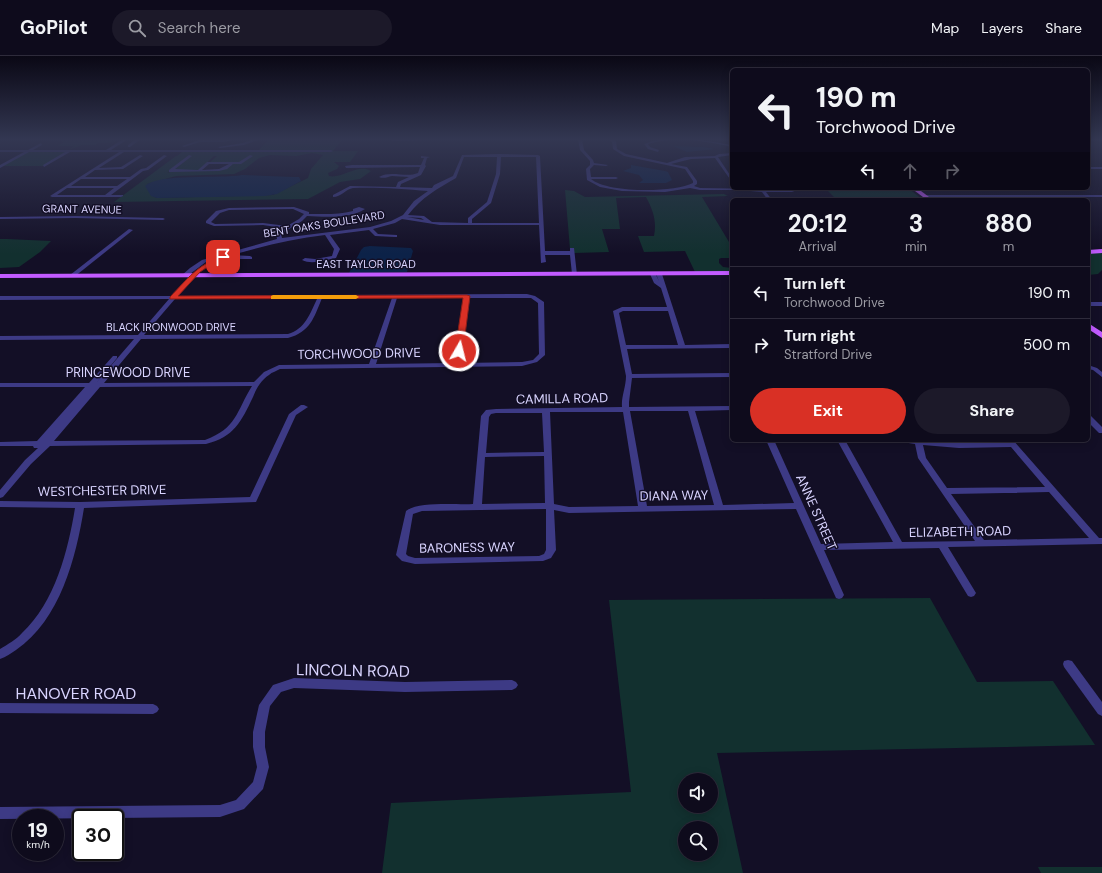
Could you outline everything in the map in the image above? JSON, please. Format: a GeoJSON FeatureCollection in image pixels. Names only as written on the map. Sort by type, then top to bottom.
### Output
{"type":"FeatureCollection","features":[{"type":"Feature","properties":{"kind":"main road"},"geometry":{"type":"LineString","coordinates":[[916,190],[927,198]]}},
{"type":"Feature","properties":{"kind":"main road"},"geometry":{"type":"LineString","coordinates":[[1090,252],[1102,251]]}},
{"type":"Feature","properties":{"kind":"main road","name":"EAST TAYLOR ROAD"},"geometry":{"type":"LineString","coordinates":[[0,276],[730,273]]}},
{"type":"Feature","properties":{"kind":"main road"},"geometry":{"type":"LineString","coordinates":[[1090,327],[1102,336]]}},
{"type":"Feature","properties":{"kind":"street"},"geometry":{"type":"LineString","coordinates":[[397,188],[399,183],[414,177]]}},
{"type":"Feature","properties":{"kind":"street","name":"BENT OAKS BOULEVARD"},"geometry":{"type":"LineString","coordinates":[[189,276],[192,269],[204,261],[280,240],[370,228],[388,224],[404,217],[416,202],[433,189],[453,177]]}},
{"type":"Feature","properties":{"kind":"street"},"geometry":{"type":"LineString","coordinates":[[470,224],[470,219],[489,204],[497,177]]}},
{"type":"Feature","properties":{"kind":"street","name":"BENT OAKS BOULEVARD"},"geometry":{"type":"LineString","coordinates":[[539,177],[543,262]]}},
{"type":"Feature","properties":{"kind":"street"},"geometry":{"type":"LineString","coordinates":[[691,187],[695,184],[693,177]]}},
{"type":"Feature","properties":{"kind":"street"},"geometry":{"type":"LineString","coordinates":[[121,196],[52,196],[81,178],[132,178]]}},
{"type":"Feature","properties":{"kind":"street"},"geometry":{"type":"LineString","coordinates":[[106,196],[132,178]]}},
{"type":"Feature","properties":{"kind":"street"},"geometry":{"type":"LineString","coordinates":[[589,178],[594,183],[602,186],[641,190],[674,190],[691,187],[700,189],[730,189]]}},
{"type":"Feature","properties":{"kind":"street"},"geometry":{"type":"LineString","coordinates":[[589,178],[616,178]]}},
{"type":"Feature","properties":{"kind":"street"},"geometry":{"type":"LineString","coordinates":[[594,190],[602,186]]}},
{"type":"Feature","properties":{"kind":"street"},"geometry":{"type":"LineString","coordinates":[[67,187],[119,187]]}},
{"type":"Feature","properties":{"kind":"street"},"geometry":{"type":"LineString","coordinates":[[334,196],[350,187],[433,189]]}},
{"type":"Feature","properties":{"kind":"street"},"geometry":{"type":"LineString","coordinates":[[746,190],[763,192],[795,190]]}},
{"type":"Feature","properties":{"kind":"street"},"geometry":{"type":"LineString","coordinates":[[763,192],[768,198]]}},
{"type":"Feature","properties":{"kind":"street"},"geometry":{"type":"LineString","coordinates":[[1010,195],[1016,198]]}},
{"type":"Feature","properties":{"kind":"street"},"geometry":{"type":"LineString","coordinates":[[924,196],[1101,196]]}},
{"type":"Feature","properties":{"kind":"street"},"geometry":{"type":"LineString","coordinates":[[286,227],[263,224],[214,225],[208,222],[218,212],[229,209],[294,208],[304,211],[307,213],[306,215]]}},
{"type":"Feature","properties":{"kind":"street"},"geometry":{"type":"LineString","coordinates":[[280,240],[278,234],[286,227],[301,220],[306,215],[344,215],[359,210]]}},
{"type":"Feature","properties":{"kind":"street","name":"GRANT AVENUE"},"geometry":{"type":"LineString","coordinates":[[0,218],[75,217],[163,219]]}},
{"type":"Feature","properties":{"kind":"street"},"geometry":{"type":"LineString","coordinates":[[404,217],[440,224],[541,224]]}},
{"type":"Feature","properties":{"kind":"street"},"geometry":{"type":"LineString","coordinates":[[370,228],[377,235],[395,236]]}},
{"type":"Feature","properties":{"kind":"street"},"geometry":{"type":"LineString","coordinates":[[72,276],[131,230]]}},
{"type":"Feature","properties":{"kind":"street"},"geometry":{"type":"LineString","coordinates":[[305,260],[321,260],[334,257],[337,249],[327,234]]}},
{"type":"Feature","properties":{"kind":"street"},"geometry":{"type":"LineString","coordinates":[[543,253],[572,251],[575,274]]}},
{"type":"Feature","properties":{"kind":"street"},"geometry":{"type":"LineString","coordinates":[[227,254],[233,257],[250,258]]}},
{"type":"Feature","properties":{"kind":"street","name":"BENT OAKS BOULEVARD"},"geometry":{"type":"LineString","coordinates":[[189,276],[207,264],[227,254]]}},
{"type":"Feature","properties":{"kind":"street"},"geometry":{"type":"LineString","coordinates":[[656,274],[656,282],[663,287],[682,346]]}},
{"type":"Feature","properties":{"kind":"street"},"geometry":{"type":"LineString","coordinates":[[0,495],[189,276]]}},
{"type":"Feature","properties":{"kind":"street"},"geometry":{"type":"LineString","coordinates":[[457,364],[467,296]]}},
{"type":"Feature","properties":{"kind":"street","name":"TORCHWOOD DRIVE"},"geometry":{"type":"LineString","coordinates":[[0,298],[527,296],[538,299],[541,302],[542,355],[535,362],[522,364],[279,367],[266,372],[257,384],[231,431],[214,441],[0,444]]}},
{"type":"Feature","properties":{"kind":"street","name":"BLACK IRONWOOD DRIVE"},"geometry":{"type":"LineString","coordinates":[[0,338],[290,336],[299,333],[305,328],[320,297]]}},
{"type":"Feature","properties":{"kind":"street"},"geometry":{"type":"LineString","coordinates":[[372,365],[395,297]]}},
{"type":"Feature","properties":{"kind":"street"},"geometry":{"type":"LineString","coordinates":[[1090,304],[1102,304]]}},
{"type":"Feature","properties":{"kind":"street"},"geometry":{"type":"LineString","coordinates":[[643,509],[625,402],[629,376],[616,311],[622,309],[670,309]]}},
{"type":"Feature","properties":{"kind":"street"},"geometry":{"type":"LineString","coordinates":[[623,347],[730,346]]}},
{"type":"Feature","properties":{"kind":"street"},"geometry":{"type":"LineString","coordinates":[[1090,368],[1095,369],[1102,375]]}},
{"type":"Feature","properties":{"kind":"street"},"geometry":{"type":"LineString","coordinates":[[629,376],[730,375]]}},
{"type":"Feature","properties":{"kind":"street","name":"PRINCEWOOD DRIVE"},"geometry":{"type":"LineString","coordinates":[[0,385],[257,384]]}},
{"type":"Feature","properties":{"kind":"street","name":"WESTCHESTER DRIVE"},"geometry":{"type":"LineString","coordinates":[[0,504],[80,504],[253,500],[293,414],[304,407]]}},
{"type":"Feature","properties":{"kind":"street"},"geometry":{"type":"LineString","coordinates":[[691,408],[719,507]]}},
{"type":"Feature","properties":{"kind":"street","name":"CAMILLA ROAD"},"geometry":{"type":"LineString","coordinates":[[477,507],[485,416],[489,412],[730,408]]}},
{"type":"Feature","properties":{"kind":"street","name":"BARONESS WAY"},"geometry":{"type":"LineString","coordinates":[[546,410],[550,506],[551,550],[548,556],[540,559],[415,561],[405,559],[401,555],[407,520],[409,513],[413,510],[422,508],[550,506]]}},
{"type":"Feature","properties":{"kind":"street"},"geometry":{"type":"LineString","coordinates":[[1090,420],[1102,431]]}},
{"type":"Feature","properties":{"kind":"street","name":"ANNE STREET"},"geometry":{"type":"LineString","coordinates":[[771,442],[839,594]]}},
{"type":"Feature","properties":{"kind":"street"},"geometry":{"type":"LineString","coordinates":[[842,442],[900,545]]}},
{"type":"Feature","properties":{"kind":"street"},"geometry":{"type":"LineString","coordinates":[[914,442],[950,446],[1011,443],[1100,541]]}},
{"type":"Feature","properties":{"kind":"street"},"geometry":{"type":"LineString","coordinates":[[919,443],[922,458],[981,543]]}},
{"type":"Feature","properties":{"kind":"street"},"geometry":{"type":"LineString","coordinates":[[481,455],[548,454]]}},
{"type":"Feature","properties":{"kind":"street"},"geometry":{"type":"LineString","coordinates":[[945,491],[1052,489]]}},
{"type":"Feature","properties":{"kind":"street"},"geometry":{"type":"LineString","coordinates":[[0,655],[29,633],[43,616],[69,558],[77,527],[80,504]]}},
{"type":"Feature","properties":{"kind":"street","name":"DIANA WAY"},"geometry":{"type":"LineString","coordinates":[[550,506],[569,510],[800,506]]}},
{"type":"Feature","properties":{"kind":"street","name":"ELIZABETH ROAD"},"geometry":{"type":"LineString","coordinates":[[818,546],[1100,541]]}},
{"type":"Feature","properties":{"kind":"street"},"geometry":{"type":"LineString","coordinates":[[941,544],[971,593]]}},
{"type":"Feature","properties":{"kind":"street"},"geometry":{"type":"LineString","coordinates":[[1068,664],[1102,711]]}},
{"type":"Feature","properties":{"kind":"street","name":"LINCOLN ROAD"},"geometry":{"type":"LineString","coordinates":[[0,813],[220,811],[240,805],[259,785],[263,767],[259,747],[259,732],[265,705],[277,688],[294,683],[405,687],[512,685]]}},
{"type":"Feature","properties":{"kind":"street","name":"HANOVER ROAD"},"geometry":{"type":"LineString","coordinates":[[0,708],[153,709]]}},
{"type":"Feature","properties":{"kind":"green space"},"geometry":{"type":"Polygon","coordinates":[[[148,177],[172,177],[147,184],[150,192],[157,198],[273,195],[308,177],[363,177],[360,179],[340,182],[308,199],[114,202],[148,177]]]}},
{"type":"Feature","properties":{"kind":"green space"},"geometry":{"type":"Polygon","coordinates":[[[565,190],[574,191],[585,197],[724,194],[728,196],[702,197],[730,244],[730,258],[721,258],[719,259],[719,263],[723,267],[730,268],[730,272],[695,272],[685,251],[644,252],[638,236],[654,236],[655,225],[655,220],[646,197],[616,198],[620,229],[602,229],[609,252],[574,253],[570,249],[565,190]]]}},
{"type":"Feature","properties":{"kind":"green space"},"geometry":{"type":"Polygon","coordinates":[[[827,190],[910,190],[920,198],[835,198],[827,190]]]}},
{"type":"Feature","properties":{"kind":"green space"},"geometry":{"type":"Polygon","coordinates":[[[0,239],[51,241],[40,252],[19,267],[0,268],[0,239]]]}},
{"type":"Feature","properties":{"kind":"green space"},"geometry":{"type":"Polygon","coordinates":[[[1102,252],[1102,270],[1098,274],[1090,275],[1090,253],[1102,252]]]}},
{"type":"Feature","properties":{"kind":"green space"},"geometry":{"type":"Polygon","coordinates":[[[930,598],[977,682],[1053,681],[1095,745],[717,753],[743,873],[382,873],[391,803],[631,792],[609,600],[930,598]]]}},
{"type":"Feature","properties":{"kind":"green space"},"geometry":{"type":"Polygon","coordinates":[[[1038,867],[1102,867],[1102,873],[1041,873],[1038,867]]]}},
{"type":"Feature","properties":{"kind":"water"},"geometry":{"type":"Polygon","coordinates":[[[299,177],[301,181],[277,194],[265,196],[157,198],[151,196],[145,186],[163,179],[299,177]]]}},
{"type":"Feature","properties":{"kind":"water"},"geometry":{"type":"Polygon","coordinates":[[[641,177],[671,177],[672,180],[666,183],[639,183],[643,180],[641,177]]]}},
{"type":"Feature","properties":{"kind":"water"},"geometry":{"type":"Polygon","coordinates":[[[364,247],[411,248],[413,251],[407,272],[349,273],[361,250],[364,247]]]}},
{"type":"Feature","properties":{"kind":"slow traffic"},"geometry":{"type":"LineString","coordinates":[[273,297],[356,297]]}},
{"type":"Feature","properties":{"kind":"route"},"geometry":{"type":"LineString","coordinates":[[223,257],[207,264],[198,271],[173,298],[467,296],[459,351]]}}]}
